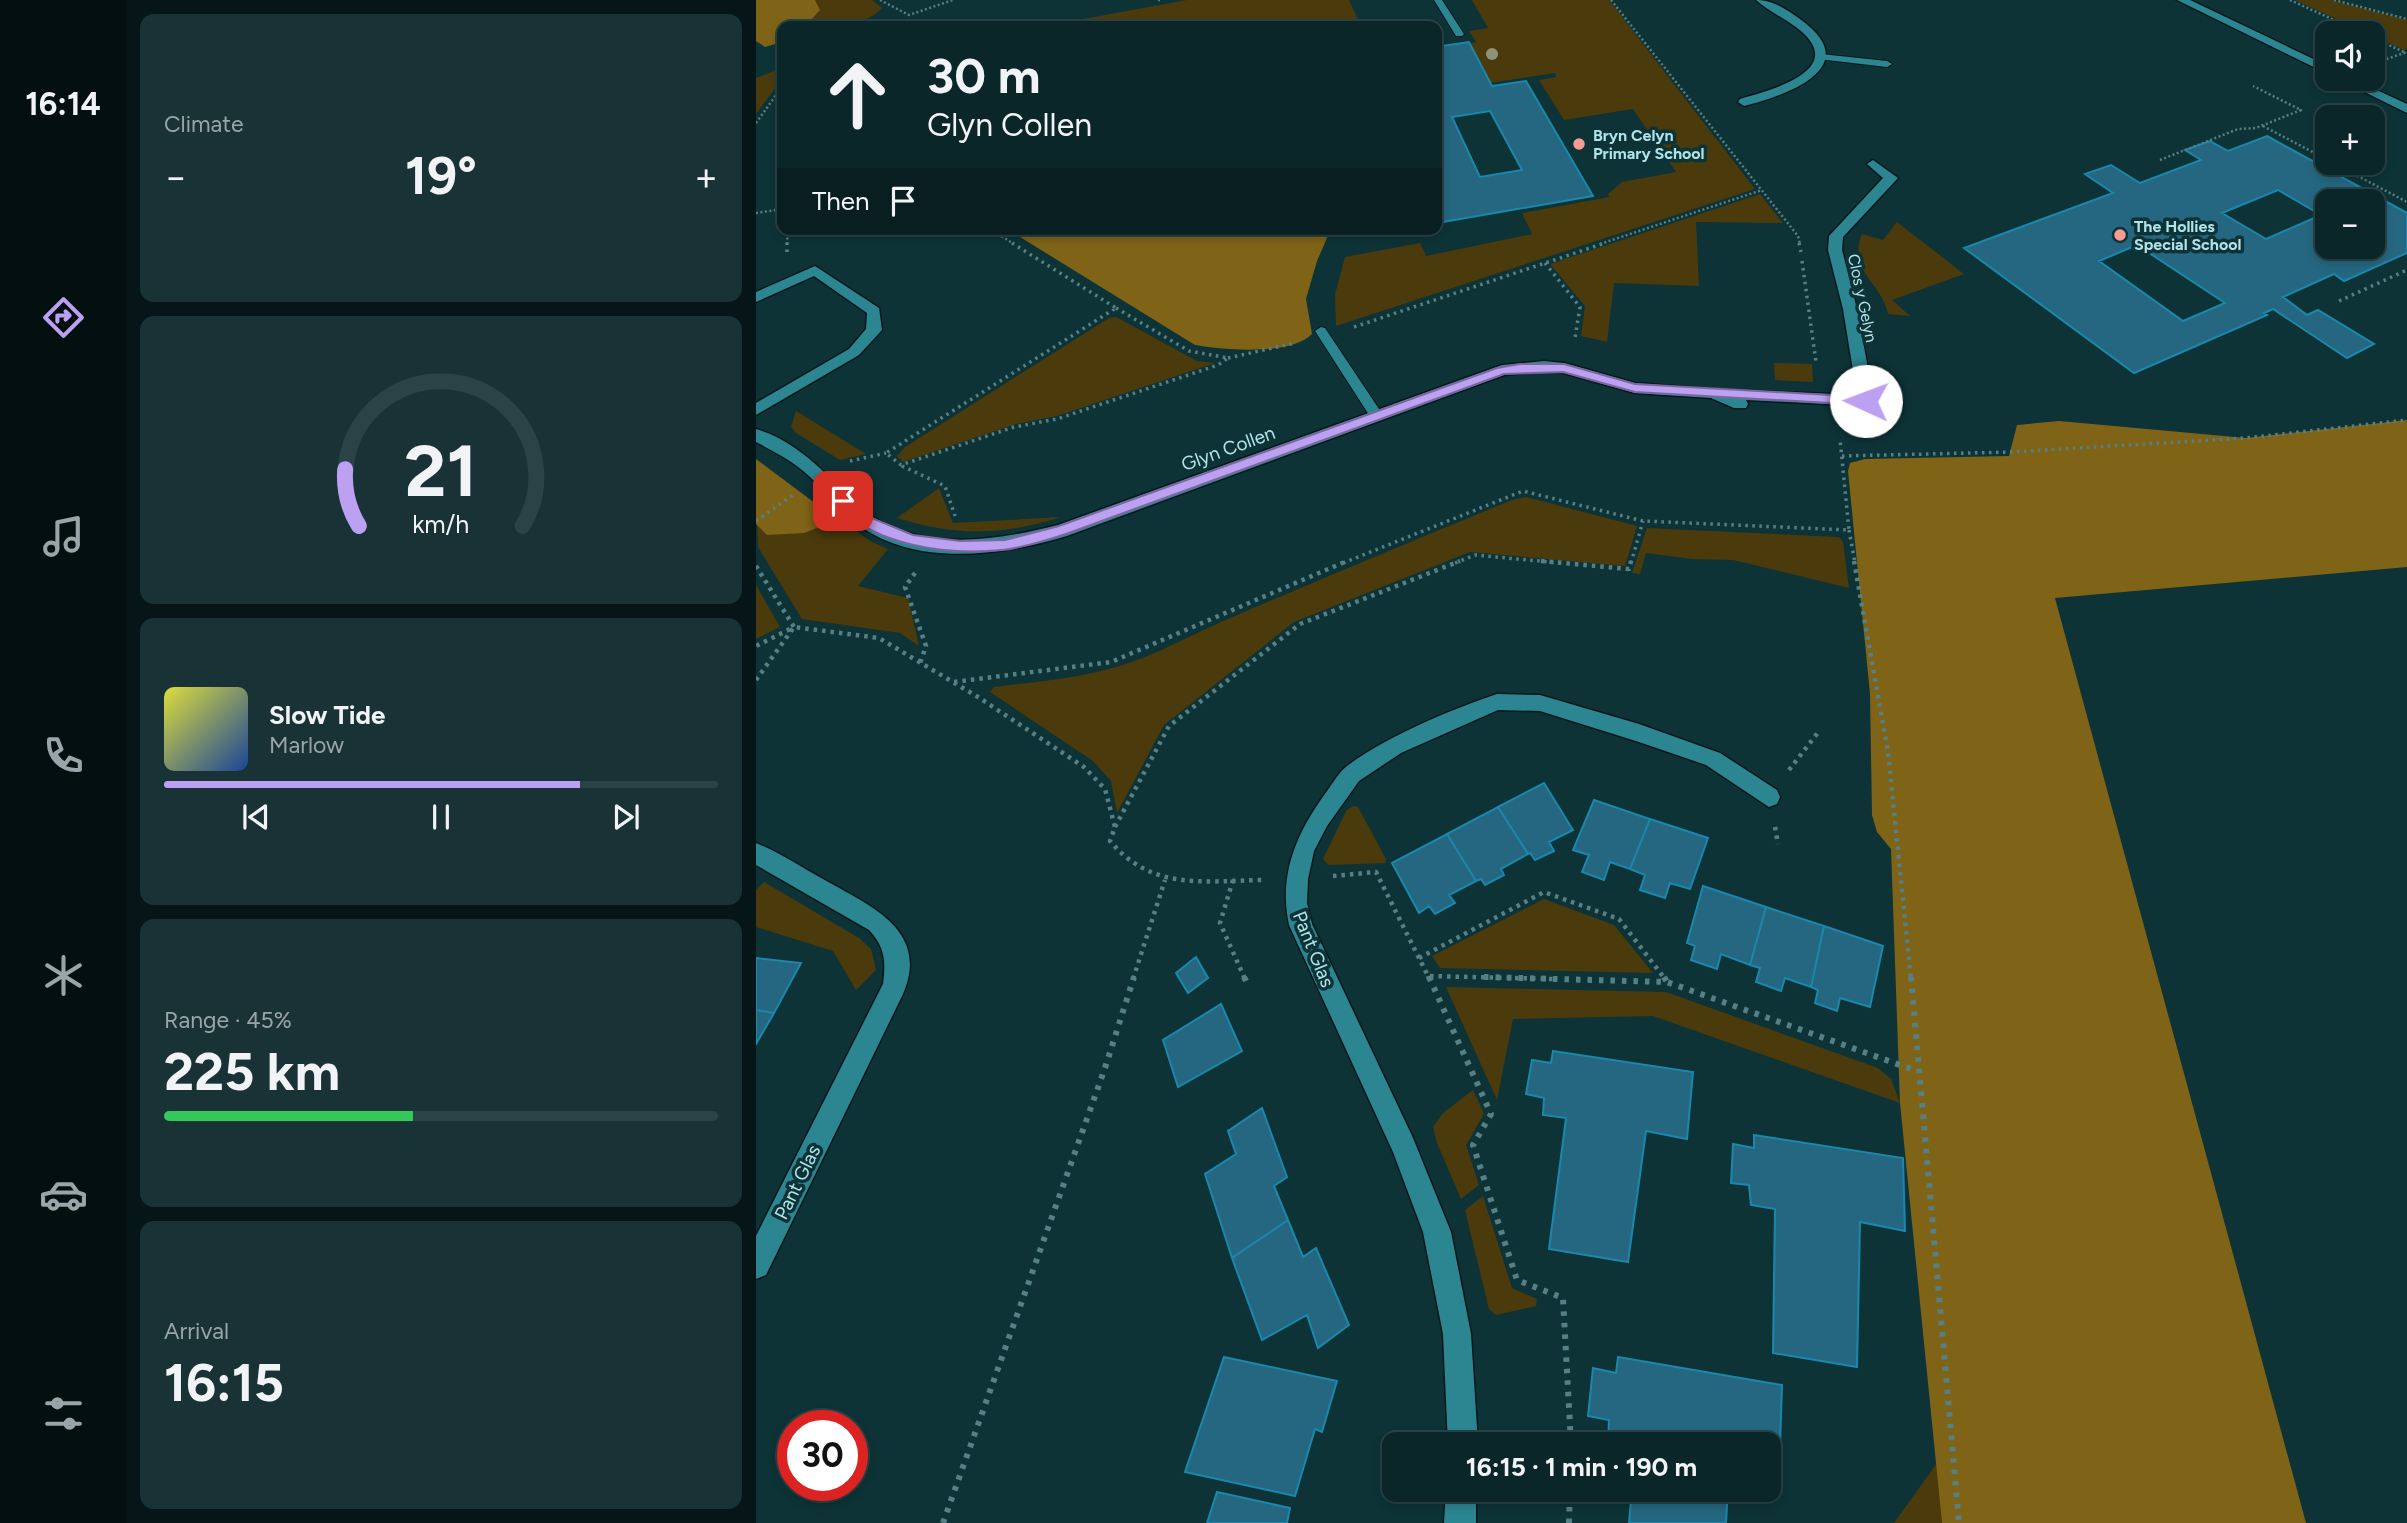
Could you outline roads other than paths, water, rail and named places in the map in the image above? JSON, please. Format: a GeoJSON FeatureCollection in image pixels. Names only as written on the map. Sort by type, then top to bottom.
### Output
{"type":"FeatureCollection","features":[{"type":"Feature","properties":{"kind":"street"},"geometry":{"type":"LineString","coordinates":[[1744,102],[1777,92],[1811,74],[1820,63],[1821,57],[1817,41],[1807,30],[1760,0]]}},
{"type":"Feature","properties":{"kind":"street"},"geometry":{"type":"LineString","coordinates":[[2182,0],[2315,65]]}},
{"type":"Feature","properties":{"kind":"street"},"geometry":{"type":"LineString","coordinates":[[2369,91],[2407,109]]}},
{"type":"Feature","properties":{"kind":"street"},"geometry":{"type":"LineString","coordinates":[[1777,92],[1792,102]]}},
{"type":"Feature","properties":{"kind":"street","name":"Clos y Gelyn"},"geometry":{"type":"LineString","coordinates":[[1713,393],[1866,401],[1850,309],[1835,250],[1836,236],[1891,178],[1873,164]]}},
{"type":"Feature","properties":{"kind":"street"},"geometry":{"type":"LineString","coordinates":[[756,298],[815,270],[874,311],[874,330],[854,352],[756,411]]}},
{"type":"Feature","properties":{"kind":"street","name":"Glyn Collen"},"geometry":{"type":"LineString","coordinates":[[756,435],[804,462],[864,520],[911,540],[935,544],[1005,545],[1061,531],[1502,370],[1564,368],[1635,388],[1713,393],[1740,404]]}},
{"type":"Feature","properties":{"kind":"street","name":"Pant Glas"},"geometry":{"type":"LineString","coordinates":[[1461,1432],[1457,1334],[1437,1232],[1404,1147],[1301,925],[1296,891],[1303,850],[1319,819],[1352,774],[1394,747],[1497,702],[1540,703],[1639,733],[1713,759],[1769,797]]}},
{"type":"Feature","properties":{"kind":"street","name":"Pant Glas"},"geometry":{"type":"LineString","coordinates":[[756,853],[877,922],[892,936],[898,956],[895,986],[756,1265]]}},
{"type":"Feature","properties":{"kind":"street"},"geometry":{"type":"LineString","coordinates":[[1460,1523],[1461,1502]]}},
{"type":"Feature","properties":{"kind":"lane"},"geometry":{"type":"LineString","coordinates":[[1438,0],[1459,34]]}},
{"type":"Feature","properties":{"kind":"lane"},"geometry":{"type":"LineString","coordinates":[[1821,57],[1887,64]]}},
{"type":"Feature","properties":{"kind":"lane"},"geometry":{"type":"LineString","coordinates":[[1322,334],[1376,415]]}},
{"type":"Feature","properties":{"kind":"place","name":"Bryn Celyn Primary School"},"geometry":{"type":"Point","coordinates":[1579,144]}},
{"type":"Feature","properties":{"kind":"place","name":"The Hollies Special School"},"geometry":{"type":"Point","coordinates":[2120,235]}}]}
